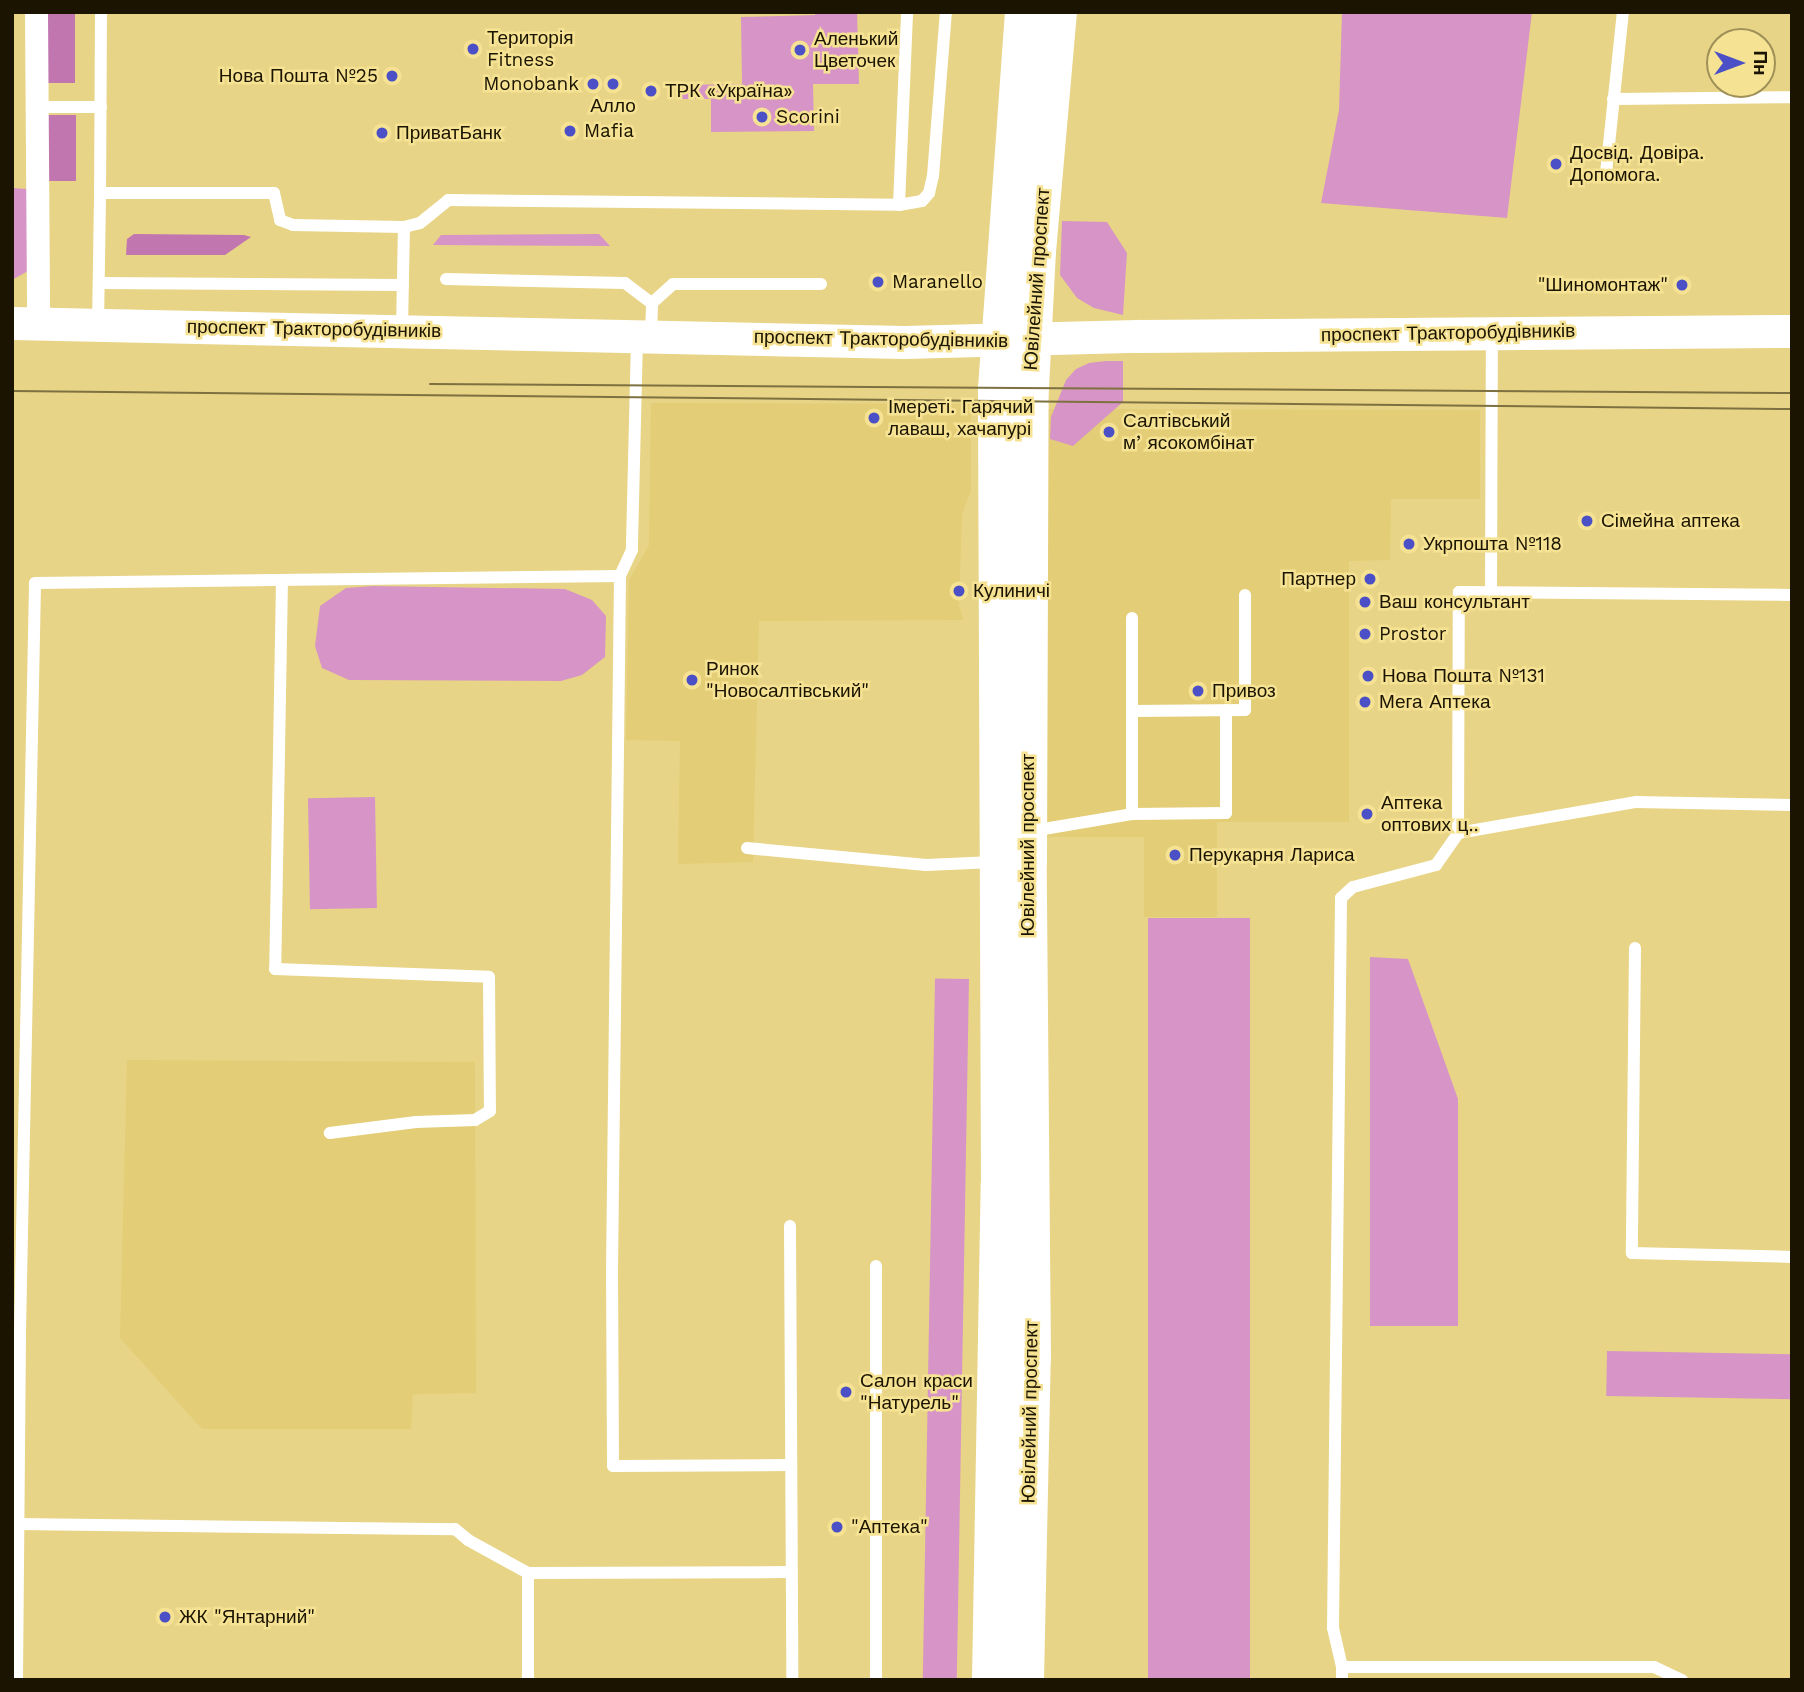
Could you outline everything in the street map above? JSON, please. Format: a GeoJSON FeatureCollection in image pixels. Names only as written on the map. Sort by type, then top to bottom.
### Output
{"type":"FeatureCollection","features":[{"type":"Feature","properties":{"kind":"main road","name":"Ювілейний проспект"},"geometry":{"type":"LineString","coordinates":[[990,1680],[1009,1613],[1032,1358],[1018,851],[1014,340],[1023,12]]}},
{"type":"Feature","properties":{"kind":"main road","name":"Ювілейний проспект"},"geometry":{"type":"LineString","coordinates":[[1014,340],[1058,12]]}},
{"type":"Feature","properties":{"kind":"main road","name":"проспект Тракторобудівників"},"geometry":{"type":"LineString","coordinates":[[25,323],[401,331],[647,324],[873,342],[1138,336],[1792,331]]}},
{"type":"Feature","properties":{"kind":"main road","name":"Ювілейний проспект"},"geometry":{"type":"LineString","coordinates":[[1009,1613],[1025,1680]]}},
{"type":"Feature","properties":{"kind":"street"},"geometry":{"type":"LineString","coordinates":[[25,323],[37,107],[36,12]]}},
{"type":"Feature","properties":{"kind":"lane"},"geometry":{"type":"LineString","coordinates":[[98,325],[100,12]]}},
{"type":"Feature","properties":{"kind":"lane"},"geometry":{"type":"LineString","coordinates":[[899,205],[907,12]]}},
{"type":"Feature","properties":{"kind":"lane"},"geometry":{"type":"LineString","coordinates":[[100,193],[274,193],[280,220],[292,225],[404,227],[420,223],[440,204],[457,199],[899,205],[922,201],[931,185],[946,12]]}},
{"type":"Feature","properties":{"kind":"lane"},"geometry":{"type":"LineString","coordinates":[[1606,173],[1623,12]]}},
{"type":"Feature","properties":{"kind":"lane"},"geometry":{"type":"LineString","coordinates":[[1613,99],[1792,97]]}},
{"type":"Feature","properties":{"kind":"lane"},"geometry":{"type":"LineString","coordinates":[[37,107],[101,107]]}},
{"type":"Feature","properties":{"kind":"lane"},"geometry":{"type":"LineString","coordinates":[[401,331],[404,227]]}},
{"type":"Feature","properties":{"kind":"lane"},"geometry":{"type":"LineString","coordinates":[[446,279],[625,283],[647,324]]}},
{"type":"Feature","properties":{"kind":"lane"},"geometry":{"type":"LineString","coordinates":[[99,283],[403,285]]}},
{"type":"Feature","properties":{"kind":"lane"},"geometry":{"type":"LineString","coordinates":[[789,1465],[613,1466],[612,1271],[620,576],[632,550],[647,324],[673,284],[821,285]]}},
{"type":"Feature","properties":{"kind":"lane"},"geometry":{"type":"LineString","coordinates":[[1491,592],[1492,333]]}},
{"type":"Feature","properties":{"kind":"lane"},"geometry":{"type":"LineString","coordinates":[[17,1680],[16,1372],[35,583],[620,576]]}},
{"type":"Feature","properties":{"kind":"lane"},"geometry":{"type":"LineString","coordinates":[[282,580],[275,969],[489,977],[490,1111],[475,1120],[416,1122],[330,1133]]}},
{"type":"Feature","properties":{"kind":"lane"},"geometry":{"type":"LineString","coordinates":[[1682,1680],[1654,1668],[1342,1674],[1333,1629],[1341,898],[1353,887],[1436,865],[1458,833],[1459,592],[1792,595]]}},
{"type":"Feature","properties":{"kind":"lane"},"geometry":{"type":"LineString","coordinates":[[1132,711],[1245,710],[1245,595]]}},
{"type":"Feature","properties":{"kind":"lane"},"geometry":{"type":"LineString","coordinates":[[1132,618],[1132,814]]}},
{"type":"Feature","properties":{"kind":"lane"},"geometry":{"type":"LineString","coordinates":[[747,848],[926,865],[1018,851],[1132,814],[1226,813],[1226,710]]}},
{"type":"Feature","properties":{"kind":"lane"},"geometry":{"type":"LineString","coordinates":[[1458,833],[1636,802],[1792,805]]}},
{"type":"Feature","properties":{"kind":"lane"},"geometry":{"type":"LineString","coordinates":[[1635,948],[1632,1253],[1792,1258]]}},
{"type":"Feature","properties":{"kind":"lane"},"geometry":{"type":"LineString","coordinates":[[790,1226],[792,1680]]}},
{"type":"Feature","properties":{"kind":"lane"},"geometry":{"type":"LineString","coordinates":[[876,1266],[876,1680]]}},
{"type":"Feature","properties":{"kind":"lane"},"geometry":{"type":"LineString","coordinates":[[18,1524],[455,1529],[468,1540],[528,1573],[790,1572]]}},
{"type":"Feature","properties":{"kind":"lane"},"geometry":{"type":"LineString","coordinates":[[528,1573],[528,1680]]}},
{"type":"Feature","properties":{"kind":"shaded area"},"geometry":{"type":"Polygon","coordinates":[[[46,12],[75,12],[75,83],[46,83],[46,12]]]}},
{"type":"Feature","properties":{"kind":"shaded area","name":"Аленький Цветочек"},"geometry":{"type":"Polygon","coordinates":[[[815,12],[857,12],[859,84],[813,84],[814,131],[711,132],[711,99],[682,99],[682,85],[742,84],[741,17],[815,15],[815,12]]]}},
{"type":"Feature","properties":{"kind":"shaded area"},"geometry":{"type":"Polygon","coordinates":[[[1342,12],[1532,12],[1507,218],[1321,203],[1339,110],[1342,12]]]}},
{"type":"Feature","properties":{"kind":"shaded area"},"geometry":{"type":"Polygon","coordinates":[[[45,115],[76,115],[76,181],[45,181],[45,115]]]}},
{"type":"Feature","properties":{"kind":"shaded area"},"geometry":{"type":"Polygon","coordinates":[[[12,188],[27,189],[28,271],[12,280],[12,188]]]}},
{"type":"Feature","properties":{"kind":"shaded area"},"geometry":{"type":"Polygon","coordinates":[[[1062,221],[1107,222],[1127,253],[1123,315],[1094,308],[1077,298],[1060,275],[1062,221]]]}},
{"type":"Feature","properties":{"kind":"shaded area"},"geometry":{"type":"Polygon","coordinates":[[[134,234],[251,237],[225,255],[126,255],[127,239],[134,234]]]}},
{"type":"Feature","properties":{"kind":"shaded area"},"geometry":{"type":"Polygon","coordinates":[[[599,234],[610,246],[433,245],[441,235],[599,234]]]}},
{"type":"Feature","properties":{"kind":"shaded area"},"geometry":{"type":"Polygon","coordinates":[[[1123,361],[1123,402],[1073,446],[1050,439],[1051,417],[1066,380],[1076,369],[1089,363],[1123,361]]]}},
{"type":"Feature","properties":{"kind":"shaded area","name":"Ринок \"Новосалтівський\""},"geometry":{"type":"Polygon","coordinates":[[[651,403],[971,404],[971,490],[962,515],[959,605],[963,620],[759,621],[753,862],[678,864],[680,741],[626,740],[629,580],[649,545],[651,403]]]}},
{"type":"Feature","properties":{"kind":"shaded area","name":"Привоз"},"geometry":{"type":"Polygon","coordinates":[[[1047,409],[1480,410],[1480,499],[1391,499],[1390,560],[1349,561],[1349,822],[1217,822],[1217,917],[1144,917],[1144,837],[1047,837],[1047,409]]]}},
{"type":"Feature","properties":{"kind":"shaded area"},"geometry":{"type":"Polygon","coordinates":[[[373,586],[565,589],[592,600],[606,616],[605,657],[582,675],[561,681],[349,680],[322,668],[315,646],[320,606],[346,588],[373,586]]]}},
{"type":"Feature","properties":{"kind":"shaded area"},"geometry":{"type":"Polygon","coordinates":[[[375,797],[377,908],[310,909],[308,798],[375,797]]]}},
{"type":"Feature","properties":{"kind":"shaded area"},"geometry":{"type":"Polygon","coordinates":[[[1148,918],[1250,918],[1250,1680],[1148,1680],[1148,918]]]}},
{"type":"Feature","properties":{"kind":"shaded area"},"geometry":{"type":"Polygon","coordinates":[[[1370,957],[1408,959],[1458,1099],[1458,1326],[1370,1326],[1370,957]]]}},
{"type":"Feature","properties":{"kind":"shaded area"},"geometry":{"type":"Polygon","coordinates":[[[935,978],[969,979],[957,1680],[923,1679],[935,978]]]}},
{"type":"Feature","properties":{"kind":"shaded area"},"geometry":{"type":"Polygon","coordinates":[[[127,1060],[475,1062],[476,1393],[413,1394],[411,1429],[202,1429],[120,1338],[127,1060]]]}},
{"type":"Feature","properties":{"kind":"shaded area"},"geometry":{"type":"Polygon","coordinates":[[[1607,1351],[1792,1354],[1791,1399],[1606,1396],[1607,1351]]]}},
{"type":"Feature","properties":{"kind":"tram line"},"geometry":{"type":"LineString","coordinates":[[430,384],[1792,393]]}},
{"type":"Feature","properties":{"kind":"tram line"},"geometry":{"type":"LineString","coordinates":[[12,391],[1792,409]]}},
{"type":"Feature","properties":{"kind":"place","name":"Територія Fitness"},"geometry":{"type":"Point","coordinates":[473,49]}},
{"type":"Feature","properties":{"kind":"place","name":"Аленький Цветочек"},"geometry":{"type":"Point","coordinates":[800,50]}},
{"type":"Feature","properties":{"kind":"place","name":"Нова Пошта №25"},"geometry":{"type":"Point","coordinates":[392,76]}},
{"type":"Feature","properties":{"kind":"place","name":"Monobank"},"geometry":{"type":"Point","coordinates":[593,84]}},
{"type":"Feature","properties":{"kind":"place","name":"Алло"},"geometry":{"type":"Point","coordinates":[613,84]}},
{"type":"Feature","properties":{"kind":"place","name":"ТРК «Україна»"},"geometry":{"type":"Point","coordinates":[651,91]}},
{"type":"Feature","properties":{"kind":"place","name":"Scorini"},"geometry":{"type":"Point","coordinates":[762,117]}},
{"type":"Feature","properties":{"kind":"place","name":"Mafia"},"geometry":{"type":"Point","coordinates":[570,131]}},
{"type":"Feature","properties":{"kind":"place","name":"ПриватБанк"},"geometry":{"type":"Point","coordinates":[382,133]}},
{"type":"Feature","properties":{"kind":"place","name":"Досвід. Довіра. Допомога."},"geometry":{"type":"Point","coordinates":[1556,164]}},
{"type":"Feature","properties":{"kind":"place","name":"Maranello"},"geometry":{"type":"Point","coordinates":[878,282]}},
{"type":"Feature","properties":{"kind":"place","name":"\"Шиномонтаж\""},"geometry":{"type":"Point","coordinates":[1682,285]}},
{"type":"Feature","properties":{"kind":"place","name":"Імереті. Гарячий лаваш, хачапурі"},"geometry":{"type":"Point","coordinates":[874,418]}},
{"type":"Feature","properties":{"kind":"place","name":"Салтівський мʼясокомбінат"},"geometry":{"type":"Point","coordinates":[1109,432]}},
{"type":"Feature","properties":{"kind":"place","name":"Сімейна аптека"},"geometry":{"type":"Point","coordinates":[1587,521]}},
{"type":"Feature","properties":{"kind":"place","name":"Укрпошта №118"},"geometry":{"type":"Point","coordinates":[1409,544]}},
{"type":"Feature","properties":{"kind":"place","name":"Партнер"},"geometry":{"type":"Point","coordinates":[1370,579]}},
{"type":"Feature","properties":{"kind":"place","name":"Кулиничі"},"geometry":{"type":"Point","coordinates":[959,591]}},
{"type":"Feature","properties":{"kind":"place","name":"Ваш консультант"},"geometry":{"type":"Point","coordinates":[1365,602]}},
{"type":"Feature","properties":{"kind":"place","name":"Prostor"},"geometry":{"type":"Point","coordinates":[1365,634]}},
{"type":"Feature","properties":{"kind":"place","name":"Нова Пошта №131"},"geometry":{"type":"Point","coordinates":[1368,676]}},
{"type":"Feature","properties":{"kind":"place","name":"Ринок \"Новосалтівський\""},"geometry":{"type":"Point","coordinates":[692,680]}},
{"type":"Feature","properties":{"kind":"place","name":"Привоз"},"geometry":{"type":"Point","coordinates":[1198,691]}},
{"type":"Feature","properties":{"kind":"place","name":"Мега Аптека"},"geometry":{"type":"Point","coordinates":[1365,702]}},
{"type":"Feature","properties":{"kind":"place","name":"Аптека оптових ц‥"},"geometry":{"type":"Point","coordinates":[1367,814]}},
{"type":"Feature","properties":{"kind":"place","name":"Перукарня Лариса"},"geometry":{"type":"Point","coordinates":[1175,855]}},
{"type":"Feature","properties":{"kind":"place","name":"Салон краси \"Натурель\""},"geometry":{"type":"Point","coordinates":[846,1392]}},
{"type":"Feature","properties":{"kind":"place","name":"\"Аптека\""},"geometry":{"type":"Point","coordinates":[837,1527]}},
{"type":"Feature","properties":{"kind":"place","name":"ЖК \"Янтарний\""},"geometry":{"type":"Point","coordinates":[165,1617]}}]}
